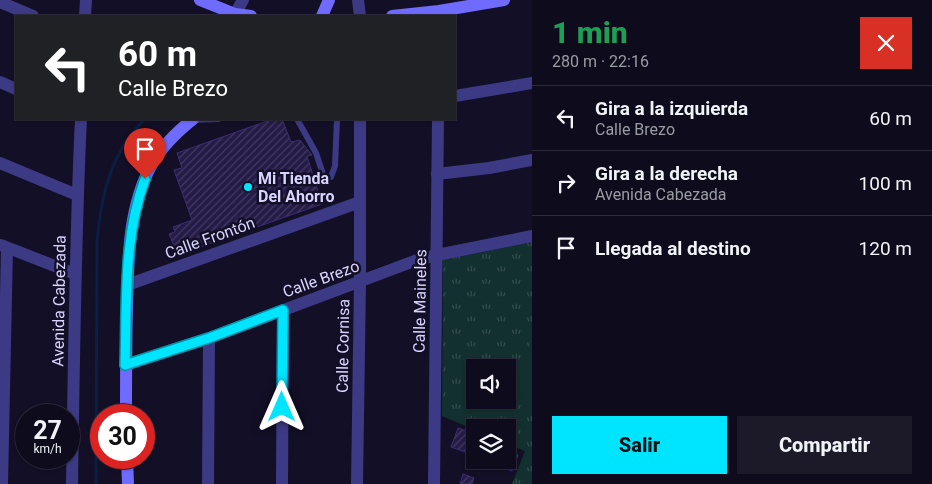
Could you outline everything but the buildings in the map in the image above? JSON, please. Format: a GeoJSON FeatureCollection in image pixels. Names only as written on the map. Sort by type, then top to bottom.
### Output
{"type":"FeatureCollection","features":[{"type":"Feature","properties":{"kind":"main road"},"geometry":{"type":"LineString","coordinates":[[200,0],[239,15]]}},
{"type":"Feature","properties":{"kind":"main road"},"geometry":{"type":"LineString","coordinates":[[322,15],[329,0]]}},
{"type":"Feature","properties":{"kind":"main road"},"geometry":{"type":"LineString","coordinates":[[408,15],[439,13],[504,0]]}},
{"type":"Feature","properties":{"kind":"main road"},"geometry":{"type":"LineString","coordinates":[[126,404],[127,285],[132,224],[138,198],[152,164],[168,142],[191,120]]}},
{"type":"Feature","properties":{"kind":"main road"},"geometry":{"type":"LineString","coordinates":[[127,469],[128,484]]}},
{"type":"Feature","properties":{"kind":"street"},"geometry":{"type":"LineString","coordinates":[[85,15],[86,0]]}},
{"type":"Feature","properties":{"kind":"street"},"geometry":{"type":"LineString","coordinates":[[239,15],[243,0]]}},
{"type":"Feature","properties":{"kind":"street"},"geometry":{"type":"LineString","coordinates":[[358,0],[360,15]]}},
{"type":"Feature","properties":{"kind":"street"},"geometry":{"type":"LineString","coordinates":[[0,2],[31,15]]}},
{"type":"Feature","properties":{"kind":"street"},"geometry":{"type":"LineString","coordinates":[[0,82],[15,89]]}},
{"type":"Feature","properties":{"kind":"street"},"geometry":{"type":"LineString","coordinates":[[456,96],[532,82]]}},
{"type":"Feature","properties":{"kind":"street","name":"Avenida Cabezada"},"geometry":{"type":"LineString","coordinates":[[72,484],[75,274],[81,120]]}},
{"type":"Feature","properties":{"kind":"street","name":"Calle Cornisa"},"geometry":{"type":"LineString","coordinates":[[357,484],[360,120]]}},
{"type":"Feature","properties":{"kind":"street","name":"Calle Maineles"},"geometry":{"type":"LineString","coordinates":[[434,484],[438,120]]}},
{"type":"Feature","properties":{"kind":"street"},"geometry":{"type":"LineString","coordinates":[[437,174],[489,168],[532,160]]}},
{"type":"Feature","properties":{"kind":"street"},"geometry":{"type":"LineString","coordinates":[[0,163],[77,195]]}},
{"type":"Feature","properties":{"kind":"street","name":"Calle Frontón"},"geometry":{"type":"LineString","coordinates":[[127,285],[360,202]]}},
{"type":"Feature","properties":{"kind":"street","name":"Calle Brezo"},"geometry":{"type":"LineString","coordinates":[[125,365],[209,338],[417,260],[532,236]]}},
{"type":"Feature","properties":{"kind":"street"},"geometry":{"type":"LineString","coordinates":[[2,484],[3,247],[75,274]]}},
{"type":"Feature","properties":{"kind":"street"},"geometry":{"type":"LineString","coordinates":[[282,484],[283,310]]}},
{"type":"Feature","properties":{"kind":"street"},"geometry":{"type":"LineString","coordinates":[[208,484],[209,338]]}},
{"type":"Feature","properties":{"kind":"lane"},"geometry":{"type":"LineString","coordinates":[[298,120],[316,153],[326,178],[331,177],[335,166],[337,120]]}},
{"type":"Feature","properties":{"kind":"green space"},"geometry":{"type":"Polygon","coordinates":[[[532,242],[532,484],[512,484],[525,451],[516,447],[516,419],[466,419],[466,426],[442,416],[443,260],[532,242]]]}},
{"type":"Feature","properties":{"kind":"green space"},"geometry":{"type":"Polygon","coordinates":[[[532,339],[532,403],[516,396],[516,379],[532,339]]]}},
{"type":"Feature","properties":{"kind":"waterway"},"geometry":{"type":"LineString","coordinates":[[96,484],[97,242],[100,214],[110,174],[122,148],[135,129],[144,120]]}},
{"type":"Feature","properties":{"kind":"place","name":"Mi Tienda Del Ahorro"},"geometry":{"type":"Point","coordinates":[248,187]}},
{"type":"Feature","properties":{"kind":"route"},"geometry":{"type":"LineString","coordinates":[[145,179],[132,224],[127,285],[125,365],[209,338],[283,310],[282,407]]}}]}
